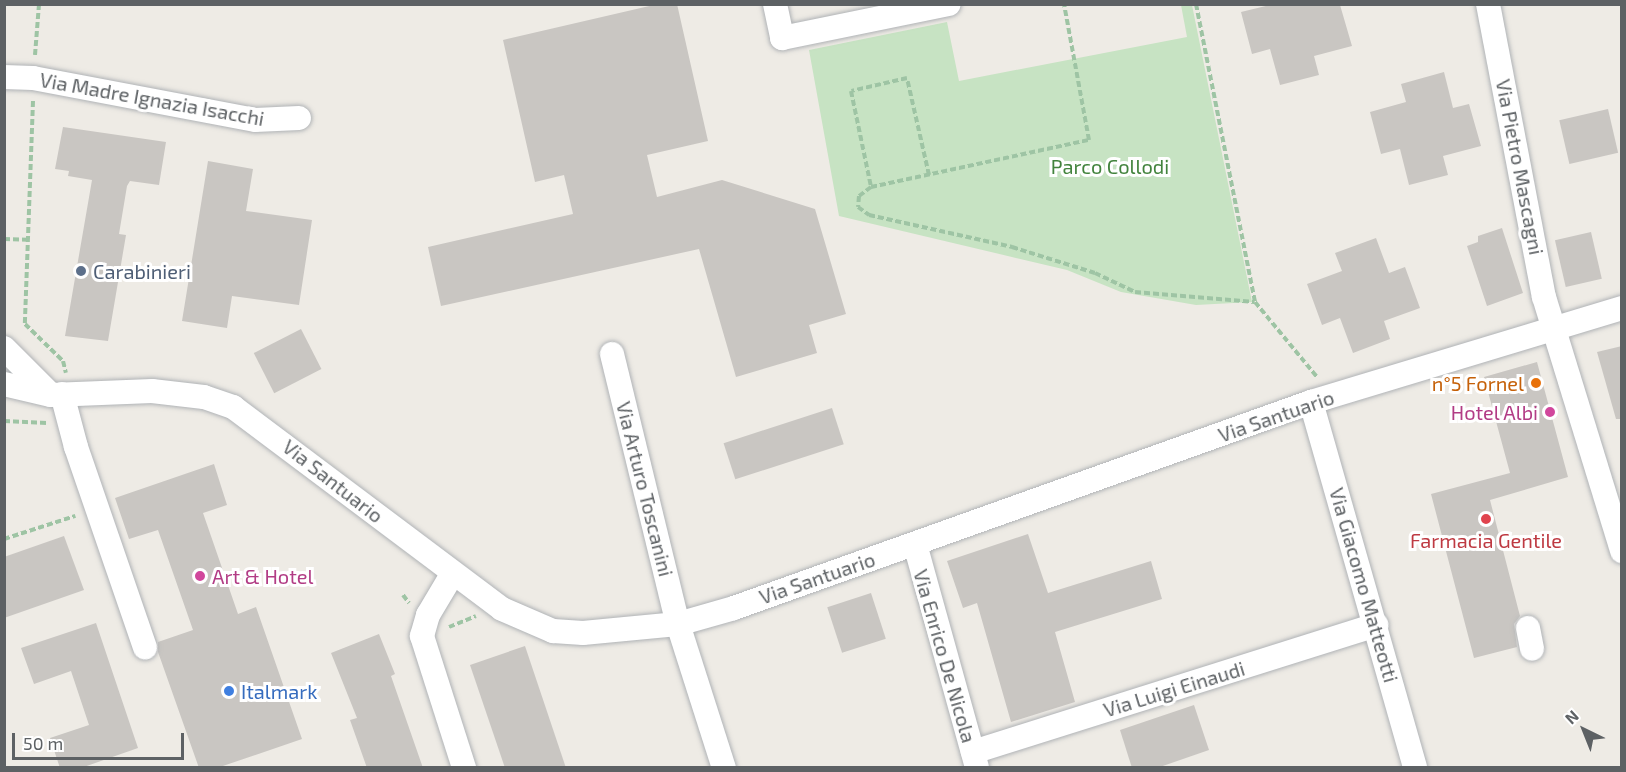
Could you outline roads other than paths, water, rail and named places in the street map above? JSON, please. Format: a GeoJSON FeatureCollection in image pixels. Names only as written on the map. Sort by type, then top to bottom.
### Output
{"type":"FeatureCollection","features":[{"type":"Feature","properties":{"kind":"street"},"geometry":{"type":"LineString","coordinates":[[775,4],[782,38],[948,4]]}},
{"type":"Feature","properties":{"kind":"street","name":"Via Pietro Mascagni"},"geometry":{"type":"LineString","coordinates":[[1488,4],[1552,328],[1622,551]]}},
{"type":"Feature","properties":{"kind":"street","name":"Via Madre Ignazia Isacchi"},"geometry":{"type":"LineString","coordinates":[[4,77],[33,78],[255,120],[299,118]]}},
{"type":"Feature","properties":{"kind":"street","name":"Via Santuario"},"geometry":{"type":"LineString","coordinates":[[4,384],[57,395],[152,391],[204,397],[233,407],[502,609],[553,631],[604,632],[678,624],[915,544],[1323,399],[1622,308]]}},
{"type":"Feature","properties":{"kind":"street"},"geometry":{"type":"LineString","coordinates":[[4,348],[57,395],[58,421],[145,646]]}},
{"type":"Feature","properties":{"kind":"street","name":"Via Arturo Toscanini"},"geometry":{"type":"LineString","coordinates":[[612,354],[678,624],[724,768]]}},
{"type":"Feature","properties":{"kind":"street","name":"Via Giacomo Matteotti"},"geometry":{"type":"LineString","coordinates":[[1323,399],[1376,625],[1414,768]]}},
{"type":"Feature","properties":{"kind":"street","name":"Via Enrico De Nicola"},"geometry":{"type":"LineString","coordinates":[[915,544],[975,760]]}},
{"type":"Feature","properties":{"kind":"street"},"geometry":{"type":"LineString","coordinates":[[453,573],[428,615],[422,636],[464,768]]}},
{"type":"Feature","properties":{"kind":"street","name":"Via Luigi Einaudi"},"geometry":{"type":"LineString","coordinates":[[975,760],[1376,625]]}},
{"type":"Feature","properties":{"kind":"place","name":"Carabinieri"},"geometry":{"type":"Point","coordinates":[81,271]}},
{"type":"Feature","properties":{"kind":"place","name":"n°5 Fornel"},"geometry":{"type":"Point","coordinates":[1536,383]}},
{"type":"Feature","properties":{"kind":"place","name":"Hotel Albi"},"geometry":{"type":"Point","coordinates":[1550,412]}},
{"type":"Feature","properties":{"kind":"place","name":"Farmacia Gentile"},"geometry":{"type":"Point","coordinates":[1486,519]}},
{"type":"Feature","properties":{"kind":"place","name":"Art & Hotel"},"geometry":{"type":"Point","coordinates":[200,576]}},
{"type":"Feature","properties":{"kind":"place","name":"Italmark"},"geometry":{"type":"Point","coordinates":[229,691]}},
{"type":"Feature","properties":{"kind":"park label","name":"Parco Collodi"},"geometry":{"type":"Point","coordinates":[1110,166]}}]}
